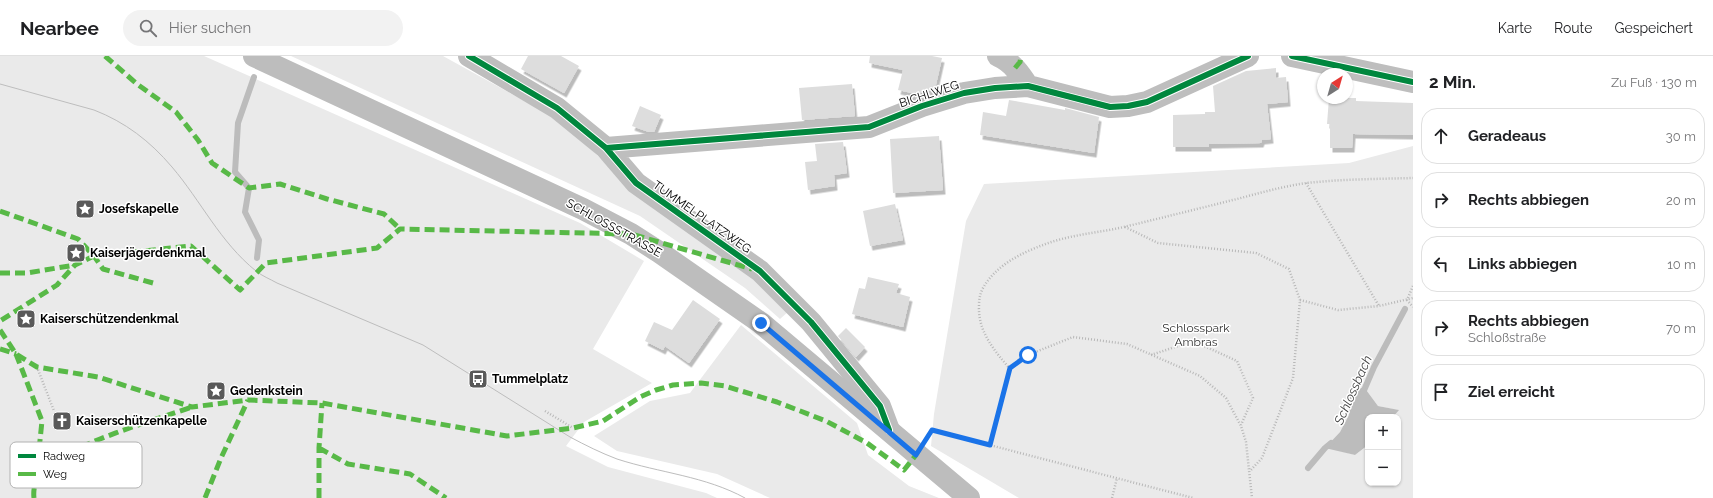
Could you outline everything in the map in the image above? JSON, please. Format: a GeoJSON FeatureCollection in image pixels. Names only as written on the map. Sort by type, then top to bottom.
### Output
{"type":"FeatureCollection","features":[{"type":"Feature","properties":{"kind":"main road","name":"SCHLOSSSTRASSE"},"geometry":{"type":"LineString","coordinates":[[254,56],[583,209],[631,234],[761,323],[889,430],[916,455],[969,498]]}},
{"type":"Feature","properties":{"kind":"street","name":"TUMMELPLATZWEG"},"geometry":{"type":"LineString","coordinates":[[469,56],[557,108],[606,148],[636,183],[760,271],[811,322],[880,406],[889,430]]}},
{"type":"Feature","properties":{"kind":"street"},"geometry":{"type":"LineString","coordinates":[[998,56],[1009,62],[1019,72],[1028,86]]}},
{"type":"Feature","properties":{"kind":"street","name":"BICHLWEG"},"geometry":{"type":"LineString","coordinates":[[606,148],[869,127],[922,106],[964,94],[995,88],[1028,86],[1110,107],[1128,106],[1147,102],[1248,56]]}},
{"type":"Feature","properties":{"kind":"street"},"geometry":{"type":"LineString","coordinates":[[1292,56],[1413,82]]}},
{"type":"Feature","properties":{"kind":"path"},"geometry":{"type":"LineString","coordinates":[[1010,368],[996,352],[985,335],[981,325],[979,312],[980,297],[983,288],[991,277],[1004,265],[1026,252],[1076,235],[1124,227],[1306,183],[1413,178]]}},
{"type":"Feature","properties":{"kind":"path"},"geometry":{"type":"LineString","coordinates":[[1306,183],[1380,306]]}},
{"type":"Feature","properties":{"kind":"path"},"geometry":{"type":"LineString","coordinates":[[1124,227],[1158,243],[1256,253],[1290,268],[1300,300],[1293,378],[1262,458],[1250,471]]}},
{"type":"Feature","properties":{"kind":"path"},"geometry":{"type":"LineString","coordinates":[[1407,300],[1413,286]]}},
{"type":"Feature","properties":{"kind":"path"},"geometry":{"type":"LineString","coordinates":[[1300,300],[1338,310],[1380,306],[1413,298]]}},
{"type":"Feature","properties":{"kind":"path"},"geometry":{"type":"LineString","coordinates":[[1407,300],[1413,307]]}},
{"type":"Feature","properties":{"kind":"path"},"geometry":{"type":"LineString","coordinates":[[990,445],[1010,368],[1028,355],[1073,336],[1127,344],[1200,376],[1226,398],[1241,426],[1246,442],[1252,498]]}},
{"type":"Feature","properties":{"kind":"path"},"geometry":{"type":"LineString","coordinates":[[1151,355],[1193,341],[1237,361],[1253,398],[1241,426]]}},
{"type":"Feature","properties":{"kind":"path"},"geometry":{"type":"LineString","coordinates":[[37,367],[54,411]]}},
{"type":"Feature","properties":{"kind":"path"},"geometry":{"type":"LineString","coordinates":[[545,411],[573,428]]}},
{"type":"Feature","properties":{"kind":"path"},"geometry":{"type":"LineString","coordinates":[[916,455],[932,430],[1193,498]]}},
{"type":"Feature","properties":{"kind":"path"},"geometry":{"type":"LineString","coordinates":[[1112,498],[1117,478]]}},
{"type":"Feature","properties":{"kind":"green space"},"geometry":{"type":"Polygon","coordinates":[[[0,56],[204,56],[580,223],[644,261],[593,349],[652,383],[584,422],[566,446],[608,467],[706,493],[717,498],[0,498],[0,56]]]}},
{"type":"Feature","properties":{"kind":"green space"},"geometry":{"type":"Polygon","coordinates":[[[291,56],[443,56],[564,123],[629,186],[751,273],[789,311],[780,319],[745,288],[640,216],[291,56]]]}},
{"type":"Feature","properties":{"kind":"green space","name":"Schlosspark Ambras"},"geometry":{"type":"Polygon","coordinates":[[[1413,146],[1413,498],[1019,498],[931,446],[934,414],[966,221],[984,184],[1349,163],[1413,146]]]}},
{"type":"Feature","properties":{"kind":"green space"},"geometry":{"type":"Polygon","coordinates":[[[741,325],[857,423],[868,455],[909,486],[939,498],[770,498],[717,474],[617,451],[594,436],[650,401],[690,393],[741,325]]]}},
{"type":"Feature","properties":{"kind":"shaded area"},"geometry":{"type":"Polygon","coordinates":[[[1364,387],[1378,406],[1399,410],[1396,414],[1365,414],[1365,447],[1355,455],[1325,448],[1340,432],[1349,415],[1350,392],[1364,387]]]}},
{"type":"Feature","properties":{"kind":"building"},"geometry":{"type":"Polygon","coordinates":[[[528,56],[561,56],[579,66],[564,93],[521,69],[528,56]]]}},
{"type":"Feature","properties":{"kind":"building"},"geometry":{"type":"Polygon","coordinates":[[[870,56],[932,56],[942,58],[935,89],[917,94],[898,90],[903,70],[869,63],[870,56]]]}},
{"type":"Feature","properties":{"kind":"building"},"geometry":{"type":"Polygon","coordinates":[[[1276,68],[1276,78],[1286,77],[1288,102],[1267,104],[1271,139],[1262,140],[1261,143],[1209,144],[1209,147],[1173,147],[1173,115],[1205,114],[1205,112],[1215,112],[1213,86],[1246,71],[1276,68]]]}},
{"type":"Feature","properties":{"kind":"building"},"geometry":{"type":"Polygon","coordinates":[[[852,84],[855,116],[802,120],[799,88],[852,84]]]}},
{"type":"Feature","properties":{"kind":"building"},"geometry":{"type":"Polygon","coordinates":[[[1353,98],[1356,98],[1356,101],[1413,103],[1413,135],[1353,134],[1352,148],[1330,148],[1330,124],[1327,124],[1329,104],[1353,104],[1353,98]]]}},
{"type":"Feature","properties":{"kind":"building"},"geometry":{"type":"Polygon","coordinates":[[[1009,100],[1065,110],[1065,108],[1099,117],[1094,153],[980,135],[983,112],[1006,116],[1009,100]]]}},
{"type":"Feature","properties":{"kind":"building"},"geometry":{"type":"Polygon","coordinates":[[[640,106],[661,115],[654,132],[649,132],[632,126],[640,106]]]}},
{"type":"Feature","properties":{"kind":"building"},"geometry":{"type":"Polygon","coordinates":[[[939,136],[943,190],[893,193],[890,139],[939,136]]]}},
{"type":"Feature","properties":{"kind":"building"},"geometry":{"type":"Polygon","coordinates":[[[843,142],[847,173],[834,175],[835,186],[808,190],[805,162],[817,161],[815,144],[843,142]]]}},
{"type":"Feature","properties":{"kind":"building"},"geometry":{"type":"Polygon","coordinates":[[[895,204],[903,240],[870,246],[863,211],[895,204]]]}},
{"type":"Feature","properties":{"kind":"building"},"geometry":{"type":"Polygon","coordinates":[[[868,277],[899,284],[896,293],[910,297],[903,327],[852,314],[859,288],[865,289],[868,277]]]}},
{"type":"Feature","properties":{"kind":"building"},"geometry":{"type":"Polygon","coordinates":[[[693,300],[720,319],[689,363],[665,346],[663,350],[645,341],[654,322],[672,330],[693,300]]]}},
{"type":"Feature","properties":{"kind":"building"},"geometry":{"type":"Polygon","coordinates":[[[846,328],[865,347],[856,357],[838,336],[846,328]]]}},
{"type":"Feature","properties":{"kind":"waterway"},"geometry":{"type":"LineString","coordinates":[[254,77],[238,123],[235,172],[249,188],[245,212],[259,240],[257,258]]}},
{"type":"Feature","properties":{"kind":"waterway","name":"Schlossbach"},"geometry":{"type":"LineString","coordinates":[[1362,395],[1374,367],[1405,309]]}},
{"type":"Feature","properties":{"kind":"waterway","name":"Schlossbach"},"geometry":{"type":"LineString","coordinates":[[1308,468],[1331,443]]}},
{"type":"Feature","properties":{"kind":"tram line"},"geometry":{"type":"LineString","coordinates":[[0,84],[94,110],[127,126],[164,158],[221,234],[243,260],[263,276],[423,345],[570,437],[599,452],[633,464],[714,485],[745,498]]}},
{"type":"Feature","properties":{"kind":"marked path"},"geometry":{"type":"LineString","coordinates":[[105,56],[137,84],[176,112],[198,140],[212,163],[249,188],[280,184],[327,199],[384,214],[400,229]]}},
{"type":"Feature","properties":{"kind":"marked path"},"geometry":{"type":"LineString","coordinates":[[1015,68],[1020,62],[1021,56]]}},
{"type":"Feature","properties":{"kind":"marked path"},"geometry":{"type":"LineString","coordinates":[[0,211],[78,239],[94,256],[75,265],[57,285],[0,321]]}},
{"type":"Feature","properties":{"kind":"marked path"},"geometry":{"type":"LineString","coordinates":[[153,283],[103,269],[94,256],[191,246],[240,290],[266,263],[377,248],[400,229],[631,234],[752,269]]}},
{"type":"Feature","properties":{"kind":"marked path"},"geometry":{"type":"LineString","coordinates":[[0,273],[27,273],[75,265]]}},
{"type":"Feature","properties":{"kind":"marked path"},"geometry":{"type":"LineString","coordinates":[[0,330],[16,354],[37,367],[98,377],[192,407],[248,400],[322,403],[507,436],[573,428],[603,421],[640,397],[656,390],[673,385],[701,383],[725,386],[777,402],[826,421],[867,443],[904,470],[916,455]]}},
{"type":"Feature","properties":{"kind":"marked path"},"geometry":{"type":"LineString","coordinates":[[0,349],[16,354]]}},
{"type":"Feature","properties":{"kind":"marked path"},"geometry":{"type":"LineString","coordinates":[[16,354],[42,421],[40,442]]}},
{"type":"Feature","properties":{"kind":"marked path"},"geometry":{"type":"LineString","coordinates":[[205,498],[221,458],[248,400]]}},
{"type":"Feature","properties":{"kind":"marked path"},"geometry":{"type":"LineString","coordinates":[[319,498],[319,448],[322,403]]}},
{"type":"Feature","properties":{"kind":"marked path"},"geometry":{"type":"LineString","coordinates":[[92,442],[134,426],[192,407]]}},
{"type":"Feature","properties":{"kind":"marked path"},"geometry":{"type":"LineString","coordinates":[[319,448],[348,464],[410,474],[446,498]]}},
{"type":"Feature","properties":{"kind":"marked path"},"geometry":{"type":"LineString","coordinates":[[34,498],[35,488]]}},
{"type":"Feature","properties":{"kind":"cycle path"},"geometry":{"type":"LineString","coordinates":[[469,56],[557,108],[606,148],[636,183],[760,271],[811,322],[880,406],[889,430]]}},
{"type":"Feature","properties":{"kind":"cycle path"},"geometry":{"type":"LineString","coordinates":[[606,148],[869,127],[922,106],[964,93],[995,88],[1028,86],[1110,107],[1128,106],[1147,102],[1248,56]]}},
{"type":"Feature","properties":{"kind":"cycle path"},"geometry":{"type":"LineString","coordinates":[[1292,56],[1413,82]]}},
{"type":"Feature","properties":{"kind":"place","name":"Josefskapelle"},"geometry":{"type":"Point","coordinates":[85,209]}},
{"type":"Feature","properties":{"kind":"place","name":"Kaiserjägerdenkmal"},"geometry":{"type":"Point","coordinates":[76,253]}},
{"type":"Feature","properties":{"kind":"place","name":"Kaiserschützendenkmal"},"geometry":{"type":"Point","coordinates":[26,319]}},
{"type":"Feature","properties":{"kind":"place","name":"Tummelplatz"},"geometry":{"type":"Point","coordinates":[478,379]}},
{"type":"Feature","properties":{"kind":"place","name":"Gedenkstein"},"geometry":{"type":"Point","coordinates":[216,391]}},
{"type":"Feature","properties":{"kind":"place","name":"Kaiserschützenkapelle"},"geometry":{"type":"Point","coordinates":[62,421]}},
{"type":"Feature","properties":{"kind":"route"},"geometry":{"type":"LineString","coordinates":[[761,323],[889,430],[916,455],[932,430],[990,445],[1010,368],[1028,355]]}}]}
